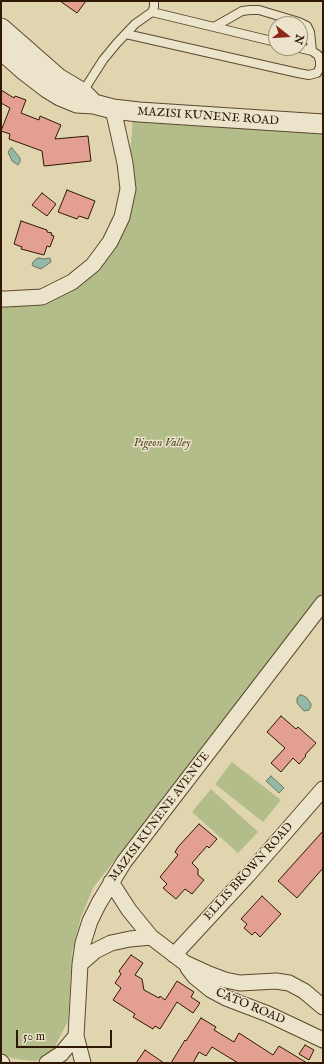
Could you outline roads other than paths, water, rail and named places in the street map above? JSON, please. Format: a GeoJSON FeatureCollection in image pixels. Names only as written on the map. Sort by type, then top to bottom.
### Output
{"type":"FeatureCollection","features":[{"type":"Feature","properties":{"kind":"street","name":"MAZISI KUNENE ROAD"},"geometry":{"type":"LineString","coordinates":[[1,28],[85,100]]}},
{"type":"Feature","properties":{"kind":"street","name":"MAZISI KUNENE ROAD"},"geometry":{"type":"LineString","coordinates":[[1,50],[25,72],[60,96],[85,100],[113,109],[323,124]]}},
{"type":"Feature","properties":{"kind":"street"},"geometry":{"type":"LineString","coordinates":[[1,299],[42,297],[72,282],[93,265],[110,242],[122,217],[128,189],[125,163],[113,109]]}},
{"type":"Feature","properties":{"kind":"street","name":"MAZISI KUNENE AVENUE"},"geometry":{"type":"LineString","coordinates":[[82,1063],[76,1036],[80,964],[90,921],[99,903],[124,862],[323,603]]}},
{"type":"Feature","properties":{"kind":"street","name":"ELLIS BROWN ROAD"},"geometry":{"type":"LineString","coordinates":[[179,959],[248,875],[323,789]]}},
{"type":"Feature","properties":{"kind":"street","name":"CATO ROAD"},"geometry":{"type":"LineString","coordinates":[[111,882],[129,910],[151,937],[179,959],[195,977],[211,990],[221,996],[268,1014],[323,1040]]}},
{"type":"Feature","properties":{"kind":"street"},"geometry":{"type":"LineString","coordinates":[[80,964],[96,951],[111,943],[151,937]]}},
{"type":"Feature","properties":{"kind":"street","name":"CATO ROAD"},"geometry":{"type":"LineString","coordinates":[[179,959],[225,980],[240,983],[276,981],[289,983],[304,991],[323,1007]]}},
{"type":"Feature","properties":{"kind":"street"},"geometry":{"type":"LineString","coordinates":[[47,1063],[61,1054],[76,1036]]}},
{"type":"Feature","properties":{"kind":"lane"},"geometry":{"type":"LineString","coordinates":[[85,100],[103,60],[135,24],[152,12],[154,1]]}},
{"type":"Feature","properties":{"kind":"lane"},"geometry":{"type":"LineString","coordinates":[[214,27],[242,11],[260,10],[299,22],[307,26],[310,32],[312,51]]}},
{"type":"Feature","properties":{"kind":"lane"},"geometry":{"type":"LineString","coordinates":[[152,12],[268,40]]}},
{"type":"Feature","properties":{"kind":"lane"},"geometry":{"type":"LineString","coordinates":[[126,34],[309,75],[316,73],[320,67],[320,61],[318,55],[308,50]]}},
{"type":"Feature","properties":{"kind":"park label","name":"Pigeon Valley"},"geometry":{"type":"Point","coordinates":[162,444]}}]}
